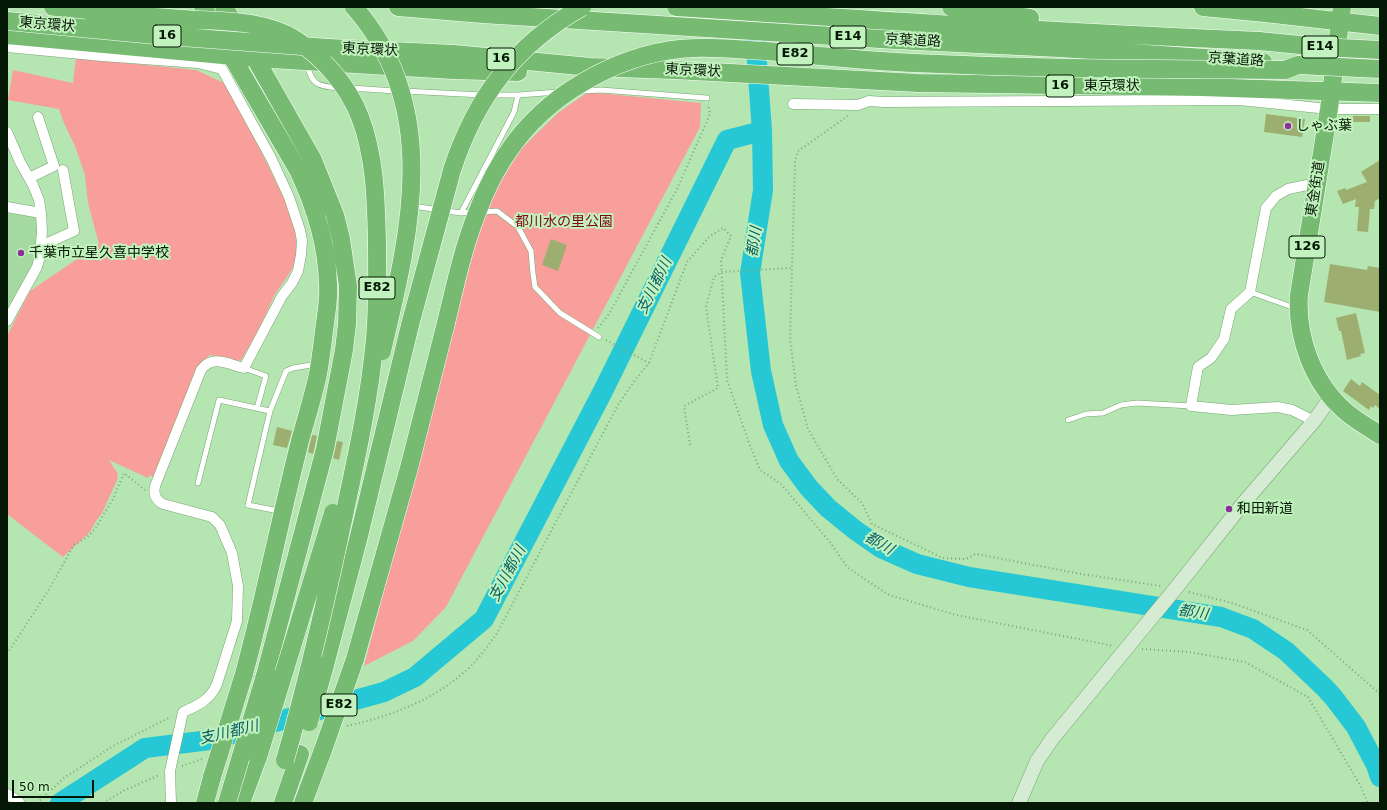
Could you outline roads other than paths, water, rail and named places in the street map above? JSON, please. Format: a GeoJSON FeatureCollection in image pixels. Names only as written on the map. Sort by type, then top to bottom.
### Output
{"type":"FeatureCollection","features":[{"type":"Feature","properties":{"kind":"highway","name":"E82"},"geometry":{"type":"LineString","coordinates":[[53,7],[230,22],[279,32],[295,39],[321,59],[351,99],[360,117],[366,136],[371,158],[376,204],[377,284],[375,337],[370,380],[362,432],[302,701],[283,803]]}},
{"type":"Feature","properties":{"kind":"highway"},"geometry":{"type":"LineString","coordinates":[[203,7],[227,62],[298,170],[314,207],[325,255],[329,285],[320,363],[259,617],[244,674],[205,803]]}},
{"type":"Feature","properties":{"kind":"highway"},"geometry":{"type":"LineString","coordinates":[[224,7],[313,160],[335,214],[342,246],[348,286],[347,324],[344,350],[325,449],[266,672],[227,803]]}},
{"type":"Feature","properties":{"kind":"highway","name":"E82"},"geometry":{"type":"LineString","coordinates":[[241,803],[258,757],[382,355],[398,284],[407,230],[412,191],[412,162],[411,144],[403,98],[384,49],[375,34],[354,7]]}},
{"type":"Feature","properties":{"kind":"highway","name":"京葉道路"},"geometry":{"type":"LineString","coordinates":[[398,7],[499,15],[896,40],[1059,48],[1298,65],[1380,69]]}},
{"type":"Feature","properties":{"kind":"highway","name":"E82"},"geometry":{"type":"LineString","coordinates":[[272,803],[292,757],[325,665],[358,540],[410,325],[462,141],[475,114],[497,78],[525,47],[541,33],[582,7]]}},
{"type":"Feature","properties":{"kind":"highway","name":"京葉道路"},"geometry":{"type":"LineString","coordinates":[[676,7],[897,22],[1174,38],[1260,41],[1380,50]]}},
{"type":"Feature","properties":{"kind":"highway"},"geometry":{"type":"LineString","coordinates":[[951,7],[1029,18],[1240,35],[1260,41]]}},
{"type":"Feature","properties":{"kind":"highway"},"geometry":{"type":"LineString","coordinates":[[1203,7],[1341,14],[1380,26]]}},
{"type":"Feature","properties":{"kind":"highway","name":"東金街道"},"geometry":{"type":"LineString","coordinates":[[1341,14],[1329,109],[1298,309],[1304,341],[1313,370],[1331,397],[1345,411],[1380,435]]}},
{"type":"Feature","properties":{"kind":"highway","name":"東京環状"},"geometry":{"type":"LineString","coordinates":[[7,21],[155,35],[328,48],[454,54],[590,67],[918,83],[1201,87],[1331,90],[1380,93]]}},
{"type":"Feature","properties":{"kind":"highway"},"geometry":{"type":"LineString","coordinates":[[7,46],[227,62],[255,58],[453,70],[532,72],[567,72],[590,67]]}},
{"type":"Feature","properties":{"kind":"highway","name":"E82"},"geometry":{"type":"LineString","coordinates":[[303,803],[355,659],[409,468],[462,257],[477,212],[494,175],[515,142],[544,112],[576,88],[593,76],[635,59],[666,51],[698,48],[728,48],[913,63],[1094,68],[1285,70],[1298,65]]}},
{"type":"Feature","properties":{"kind":"street"},"geometry":{"type":"LineString","coordinates":[[171,803],[170,771],[183,712],[203,702],[212,694],[217,684],[237,621],[238,586],[236,568],[232,553],[220,525],[212,517],[163,504],[158,501],[154,491],[156,480],[201,370],[205,364],[215,360],[244,368],[282,296],[292,283],[298,271],[301,256],[302,241],[300,230],[288,197],[227,62]]}},
{"type":"Feature","properties":{"kind":"street"},"geometry":{"type":"LineString","coordinates":[[793,104],[858,105],[869,101],[1239,100],[1329,109],[1380,109]]}},
{"type":"Feature","properties":{"kind":"street"},"geometry":{"type":"LineString","coordinates":[[29,178],[54,166],[38,117]]}},
{"type":"Feature","properties":{"kind":"street"},"geometry":{"type":"LineString","coordinates":[[7,132],[39,200],[42,231],[40,256],[37,267],[7,321]]}},
{"type":"Feature","properties":{"kind":"street"},"geometry":{"type":"LineString","coordinates":[[41,246],[74,231],[63,170]]}},
{"type":"Feature","properties":{"kind":"street"},"geometry":{"type":"LineString","coordinates":[[1314,421],[1292,410],[1278,407],[1232,410],[1192,406],[1198,367],[1212,358],[1224,339],[1231,309],[1250,292],[1266,208],[1276,196],[1288,188],[1317,183]]}},
{"type":"Feature","properties":{"kind":"street"},"geometry":{"type":"LineString","coordinates":[[7,207],[41,214]]}},
{"type":"Feature","properties":{"kind":"street"},"geometry":{"type":"LineString","coordinates":[[1019,803],[1037,760],[1052,739],[1241,506],[1314,421],[1331,397]]}},
{"type":"Feature","properties":{"kind":"street"},"geometry":{"type":"LineString","coordinates":[[7,794],[19,802]]}},
{"type":"Feature","properties":{"kind":"lane"},"geometry":{"type":"LineString","coordinates":[[306,60],[309,74],[313,81],[322,87],[470,95],[518,95],[601,90],[707,98]]}},
{"type":"Feature","properties":{"kind":"lane"},"geometry":{"type":"LineString","coordinates":[[461,213],[514,112],[518,95]]}},
{"type":"Feature","properties":{"kind":"lane"},"geometry":{"type":"LineString","coordinates":[[401,204],[461,213],[497,210],[518,227],[531,251],[535,287],[560,313],[599,337]]}},
{"type":"Feature","properties":{"kind":"lane"},"geometry":{"type":"LineString","coordinates":[[1250,292],[1298,309]]}},
{"type":"Feature","properties":{"kind":"lane"},"geometry":{"type":"LineString","coordinates":[[284,512],[248,505],[270,411],[286,371],[293,368],[320,363]]}},
{"type":"Feature","properties":{"kind":"lane"},"geometry":{"type":"LineString","coordinates":[[244,368],[266,376],[257,408]]}},
{"type":"Feature","properties":{"kind":"lane"},"geometry":{"type":"LineString","coordinates":[[198,482],[219,400],[270,411]]}},
{"type":"Feature","properties":{"kind":"lane"},"geometry":{"type":"LineString","coordinates":[[1068,420],[1086,414],[1103,413],[1121,405],[1137,403],[1192,406]]}},
{"type":"Feature","properties":{"kind":"waterway","name":"都川"},"geometry":{"type":"LineString","coordinates":[[753,7],[762,131],[763,190],[750,273],[761,371],[773,425],[789,461],[809,488],[828,508],[855,530],[881,548],[917,564],[969,577],[1221,617],[1253,629],[1286,651],[1334,698],[1356,727],[1376,765],[1380,777]]}},
{"type":"Feature","properties":{"kind":"waterway","name":"支川都川"},"geometry":{"type":"LineString","coordinates":[[60,803],[145,748],[210,740],[384,692],[415,677],[484,619],[603,391],[727,140],[762,131]]}},
{"type":"Feature","properties":{"kind":"place","name":"しゃぶ葉"},"geometry":{"type":"Point","coordinates":[1288,126]}},
{"type":"Feature","properties":{"kind":"place","name":"千葉市立星久喜中学校"},"geometry":{"type":"Point","coordinates":[21,253]}},
{"type":"Feature","properties":{"kind":"place","name":"和田新道"},"geometry":{"type":"Point","coordinates":[1229,509]}},
{"type":"Feature","properties":{"kind":"park label","name":"都川水の里公園"},"geometry":{"type":"Point","coordinates":[564,222]}}]}
